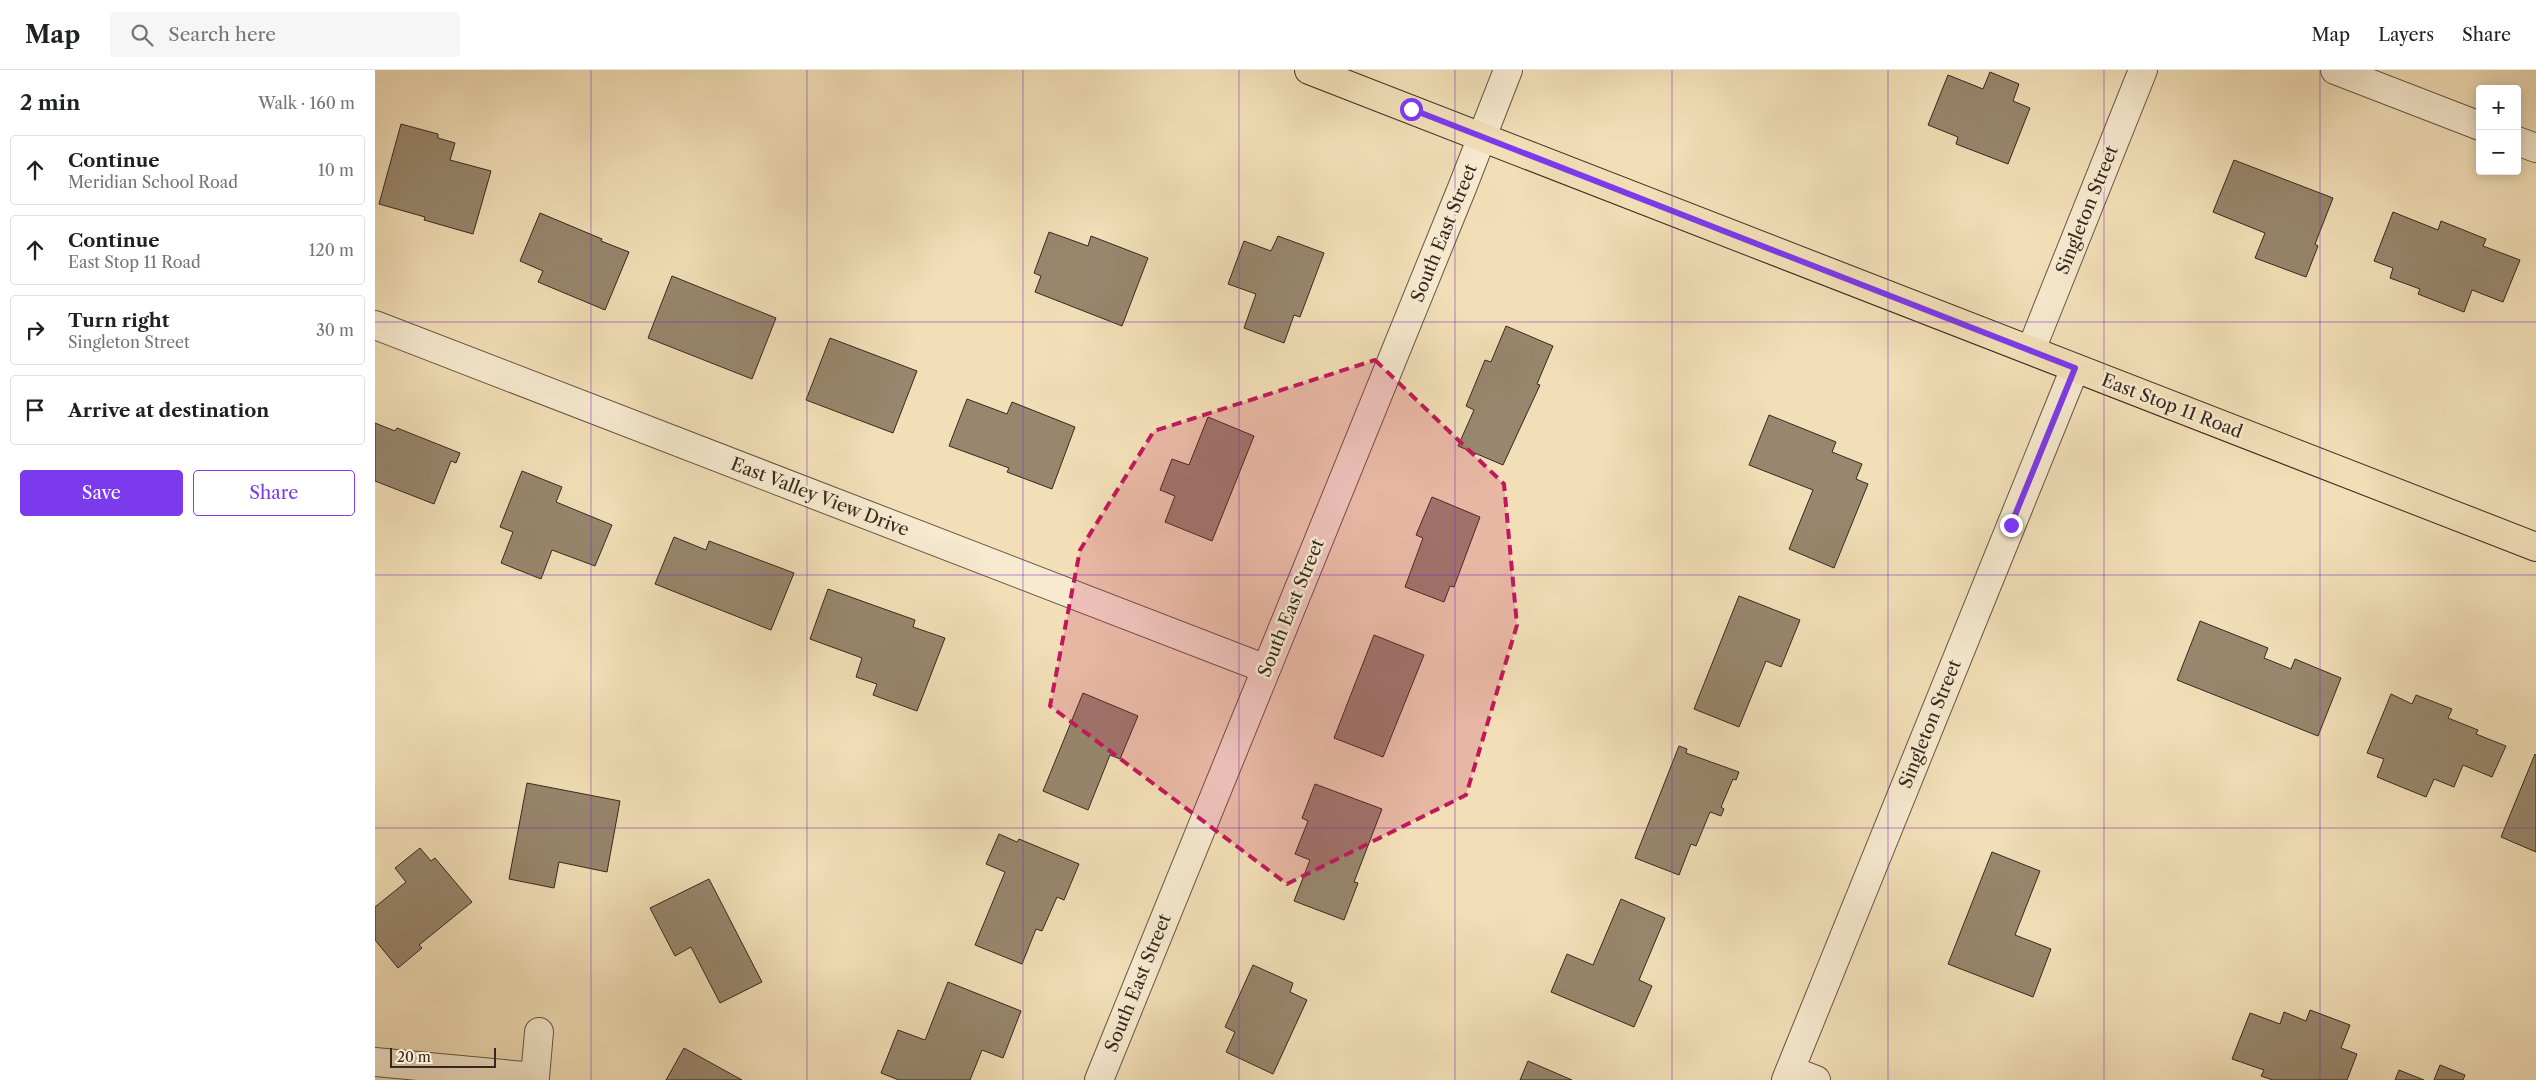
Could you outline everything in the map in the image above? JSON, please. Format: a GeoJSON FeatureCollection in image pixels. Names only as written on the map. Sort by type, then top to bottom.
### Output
{"type":"FeatureCollection","features":[{"type":"Feature","properties":{"kind":"main road","name":"East Stop 11 Road"},"geometry":{"type":"LineString","coordinates":[[1309,70],[2536,547]]}},
{"type":"Feature","properties":{"kind":"street"},"geometry":{"type":"LineString","coordinates":[[1483,137],[1507,70]]}},
{"type":"Feature","properties":{"kind":"street","name":"Singleton Street"},"geometry":{"type":"LineString","coordinates":[[2031,350],[2143,70]]}},
{"type":"Feature","properties":{"kind":"street"},"geometry":{"type":"LineString","coordinates":[[2335,70],[2476,124]]}},
{"type":"Feature","properties":{"kind":"street","name":"South East Street"},"geometry":{"type":"LineString","coordinates":[[1099,1080],[1483,137]]}},
{"type":"Feature","properties":{"kind":"street"},"geometry":{"type":"LineString","coordinates":[[2521,142],[2536,148]]}},
{"type":"Feature","properties":{"kind":"street","name":"East Valley View Drive"},"geometry":{"type":"LineString","coordinates":[[375,325],[1266,669]]}},
{"type":"Feature","properties":{"kind":"street","name":"Singleton Street"},"geometry":{"type":"LineString","coordinates":[[1788,1075],[2075,368]]}},
{"type":"Feature","properties":{"kind":"street"},"geometry":{"type":"LineString","coordinates":[[375,1062],[535,1077],[539,1032]]}},
{"type":"Feature","properties":{"kind":"street"},"geometry":{"type":"LineString","coordinates":[[1788,1075],[1816,1080]]}},
{"type":"Feature","properties":{"kind":"highlighted area"},"geometry":{"type":"Polygon","coordinates":[[[1375,360],[1504,484],[1517,625],[1466,795],[1287,884],[1050,706],[1080,550],[1154,431],[1375,360]]]}},
{"type":"Feature","properties":{"kind":"building"},"geometry":{"type":"Polygon","coordinates":[[[1990,72],[2019,84],[2013,101],[2030,108],[2008,164],[1956,144],[1958,137],[1928,125],[1948,75],[1983,89],[1990,72]]]}},
{"type":"Feature","properties":{"kind":"building"},"geometry":{"type":"Polygon","coordinates":[[[401,124],[438,134],[438,138],[455,143],[450,160],[491,171],[473,234],[424,220],[425,217],[379,204],[401,124]]]}},
{"type":"Feature","properties":{"kind":"building"},"geometry":{"type":"Polygon","coordinates":[[[2234,160],[2333,198],[2315,244],[2318,246],[2306,277],[2255,258],[2265,233],[2213,212],[2234,160]]]}},
{"type":"Feature","properties":{"kind":"building"},"geometry":{"type":"Polygon","coordinates":[[[2393,212],[2438,230],[2441,221],[2486,239],[2483,246],[2520,260],[2503,302],[2472,290],[2464,312],[2418,294],[2420,289],[2390,278],[2393,268],[2374,261],[2393,212]]]}},
{"type":"Feature","properties":{"kind":"building"},"geometry":{"type":"Polygon","coordinates":[[[540,213],[629,252],[605,310],[538,282],[543,271],[520,261],[540,213]]]}},
{"type":"Feature","properties":{"kind":"building"},"geometry":{"type":"Polygon","coordinates":[[[1049,232],[1088,246],[1091,236],[1148,258],[1122,326],[1035,292],[1041,276],[1034,273],[1049,232]]]}},
{"type":"Feature","properties":{"kind":"building"},"geometry":{"type":"Polygon","coordinates":[[[1278,236],[1324,253],[1300,317],[1294,315],[1284,343],[1244,328],[1256,294],[1228,284],[1244,241],[1271,251],[1278,236]]]}},
{"type":"Feature","properties":{"kind":"building"},"geometry":{"type":"Polygon","coordinates":[[[672,276],[776,318],[752,379],[648,338],[672,276]]]}},
{"type":"Feature","properties":{"kind":"building"},"geometry":{"type":"Polygon","coordinates":[[[1506,326],[1553,346],[1537,384],[1540,385],[1503,465],[1458,446],[1474,410],[1466,406],[1485,360],[1491,362],[1506,326]]]}},
{"type":"Feature","properties":{"kind":"building"},"geometry":{"type":"Polygon","coordinates":[[[830,338],[917,371],[893,433],[806,400],[830,338]]]}},
{"type":"Feature","properties":{"kind":"building"},"geometry":{"type":"Polygon","coordinates":[[[967,399],[1007,414],[1012,402],[1075,427],[1052,489],[1007,472],[1009,468],[949,446],[967,399]]]}},
{"type":"Feature","properties":{"kind":"building"},"geometry":{"type":"Polygon","coordinates":[[[1769,415],[1836,442],[1832,452],[1862,464],[1856,479],[1868,484],[1834,568],[1789,549],[1813,490],[1749,465],[1769,415]]]}},
{"type":"Feature","properties":{"kind":"building"},"geometry":{"type":"Polygon","coordinates":[[[1208,417],[1254,436],[1212,541],[1165,522],[1175,496],[1160,490],[1172,459],[1189,465],[1208,417]]]}},
{"type":"Feature","properties":{"kind":"building"},"geometry":{"type":"Polygon","coordinates":[[[375,423],[395,431],[397,428],[460,453],[456,463],[451,461],[434,504],[375,481],[375,423]]]}},
{"type":"Feature","properties":{"kind":"building"},"geometry":{"type":"Polygon","coordinates":[[[522,471],[562,487],[556,502],[612,525],[595,566],[552,550],[541,579],[501,563],[513,532],[500,527],[522,471]]]}},
{"type":"Feature","properties":{"kind":"building"},"geometry":{"type":"Polygon","coordinates":[[[1432,497],[1480,517],[1454,587],[1450,586],[1444,602],[1405,587],[1423,538],[1416,535],[1432,497]]]}},
{"type":"Feature","properties":{"kind":"building"},"geometry":{"type":"Polygon","coordinates":[[[674,537],[706,550],[709,541],[794,573],[771,630],[655,584],[674,537]]]}},
{"type":"Feature","properties":{"kind":"building"},"geometry":{"type":"Polygon","coordinates":[[[828,589],[915,620],[913,627],[945,638],[917,711],[873,695],[877,684],[856,677],[862,658],[810,639],[828,589]]]}},
{"type":"Feature","properties":{"kind":"building"},"geometry":{"type":"Polygon","coordinates":[[[1739,596],[1800,620],[1781,667],[1766,661],[1739,727],[1694,709],[1739,596]]]}},
{"type":"Feature","properties":{"kind":"building"},"geometry":{"type":"Polygon","coordinates":[[[2200,621],[2268,648],[2264,658],[2291,669],[2295,659],[2341,678],[2318,736],[2177,680],[2200,621]]]}},
{"type":"Feature","properties":{"kind":"building"},"geometry":{"type":"Polygon","coordinates":[[[1374,635],[1424,655],[1383,757],[1334,738],[1374,635]]]}},
{"type":"Feature","properties":{"kind":"building"},"geometry":{"type":"Polygon","coordinates":[[[1083,693],[1138,716],[1120,759],[1110,755],[1088,810],[1043,791],[1083,693]]]}},
{"type":"Feature","properties":{"kind":"building"},"geometry":{"type":"Polygon","coordinates":[[[2391,694],[2412,704],[2416,695],[2452,709],[2448,718],[2478,730],[2476,734],[2506,746],[2492,777],[2463,765],[2454,787],[2434,779],[2426,797],[2377,777],[2384,759],[2367,753],[2391,694]]]}},
{"type":"Feature","properties":{"kind":"building"},"geometry":{"type":"Polygon","coordinates":[[[1679,746],[1687,749],[1686,753],[1739,772],[1736,780],[1733,779],[1721,807],[1724,809],[1721,816],[1710,812],[1696,846],[1691,844],[1679,875],[1635,858],[1679,746]]]}},
{"type":"Feature","properties":{"kind":"building"},"geometry":{"type":"Polygon","coordinates":[[[2536,755],[2536,852],[2501,837],[2536,755]]]}},
{"type":"Feature","properties":{"kind":"building"},"geometry":{"type":"Polygon","coordinates":[[[527,783],[620,801],[607,872],[559,862],[554,888],[509,879],[527,783]]]}},
{"type":"Feature","properties":{"kind":"building"},"geometry":{"type":"Polygon","coordinates":[[[1315,784],[1382,809],[1354,882],[1358,883],[1344,920],[1294,901],[1310,860],[1295,854],[1308,821],[1302,818],[1315,784]]]}},
{"type":"Feature","properties":{"kind":"building"},"geometry":{"type":"Polygon","coordinates":[[[999,834],[1017,842],[1019,839],[1079,864],[1064,900],[1057,897],[1042,931],[1036,929],[1022,964],[975,945],[1005,872],[986,864],[999,834]]]}},
{"type":"Feature","properties":{"kind":"building"},"geometry":{"type":"Polygon","coordinates":[[[420,848],[431,861],[435,858],[472,902],[419,945],[422,948],[398,968],[375,940],[375,907],[406,882],[395,868],[420,848]]]}},
{"type":"Feature","properties":{"kind":"building"},"geometry":{"type":"Polygon","coordinates":[[[1992,852],[2040,871],[2015,935],[2051,949],[2033,997],[1948,964],[1992,852]]]}},
{"type":"Feature","properties":{"kind":"building"},"geometry":{"type":"Polygon","coordinates":[[[709,879],[762,982],[720,1003],[691,947],[675,956],[650,908],[709,879]]]}},
{"type":"Feature","properties":{"kind":"building"},"geometry":{"type":"Polygon","coordinates":[[[1621,899],[1665,918],[1639,980],[1652,986],[1634,1027],[1551,992],[1567,954],[1593,965],[1621,899]]]}},
{"type":"Feature","properties":{"kind":"building"},"geometry":{"type":"Polygon","coordinates":[[[1253,965],[1293,983],[1290,992],[1307,1000],[1273,1074],[1226,1052],[1235,1032],[1225,1027],[1253,965]]]}},
{"type":"Feature","properties":{"kind":"building"},"geometry":{"type":"Polygon","coordinates":[[[948,982],[1021,1011],[1003,1058],[982,1050],[970,1080],[899,1080],[881,1073],[898,1030],[925,1040],[948,982]]]}},
{"type":"Feature","properties":{"kind":"building"},"geometry":{"type":"Polygon","coordinates":[[[2310,1010],[2350,1025],[2341,1048],[2357,1054],[2347,1080],[2273,1080],[2261,1076],[2264,1070],[2232,1059],[2250,1013],[2280,1024],[2284,1012],[2306,1021],[2310,1010]]]}},
{"type":"Feature","properties":{"kind":"building"},"geometry":{"type":"Polygon","coordinates":[[[684,1048],[742,1080],[666,1080],[684,1048]]]}},
{"type":"Feature","properties":{"kind":"building"},"geometry":{"type":"Polygon","coordinates":[[[1528,1061],[1572,1080],[1520,1080],[1528,1061]]]}},
{"type":"Feature","properties":{"kind":"building"},"geometry":{"type":"Polygon","coordinates":[[[2440,1065],[2465,1075],[2463,1080],[2434,1080],[2440,1065]]]}},
{"type":"Feature","properties":{"kind":"building"},"geometry":{"type":"Polygon","coordinates":[[[2399,1070],[2424,1080],[2395,1080],[2399,1070]]]}},
{"type":"Feature","properties":{"kind":"route"},"geometry":{"type":"LineString","coordinates":[[1411,109],[2075,368],[2011,525]]}}]}
